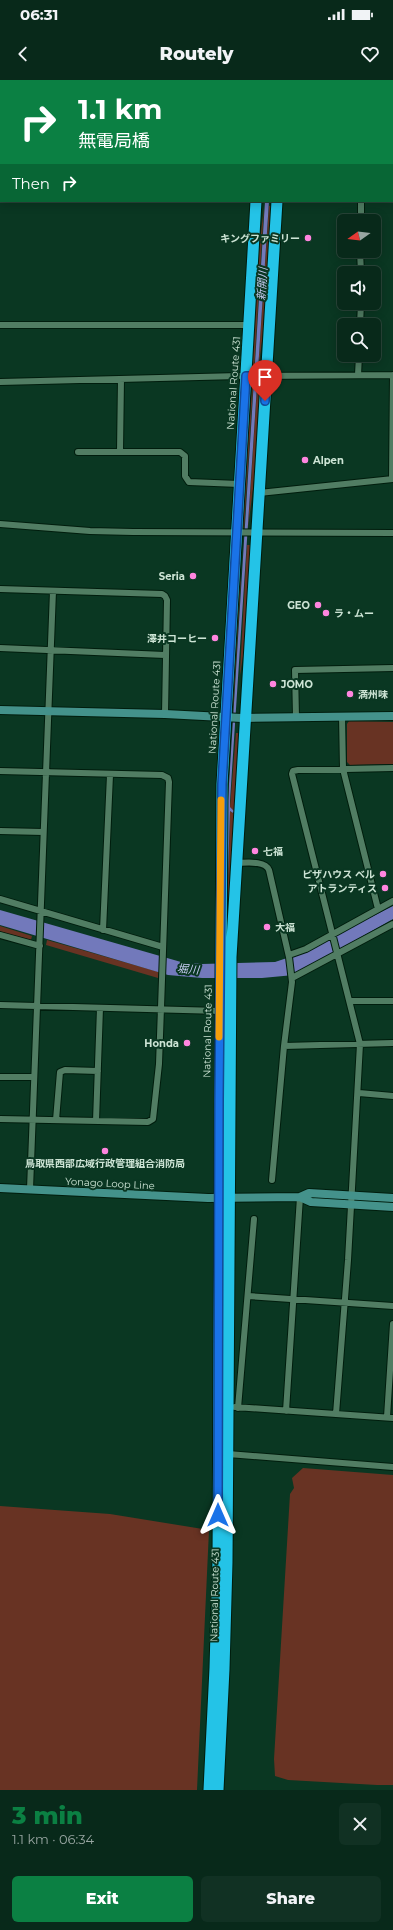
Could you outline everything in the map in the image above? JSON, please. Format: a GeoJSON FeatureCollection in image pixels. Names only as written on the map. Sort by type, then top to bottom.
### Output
{"type":"FeatureCollection","features":[{"type":"Feature","properties":{"kind":"highway","name":"National Route 431"},"geometry":{"type":"LineString","coordinates":[[209,1790],[218,1562],[224,1198],[226,957],[222,784],[238,533],[239,484],[247,376],[256,202]]}},
{"type":"Feature","properties":{"kind":"highway","name":"National Route 431"},"geometry":{"type":"LineString","coordinates":[[226,957],[236,862],[254,534],[259,493],[265,376],[277,202]]}},
{"type":"Feature","properties":{"kind":"highway","name":"National Route 431"},"geometry":{"type":"LineString","coordinates":[[218,1790],[224,1669],[228,1454],[233,1407],[224,1198],[220,1012],[225,984]]}},
{"type":"Feature","properties":{"kind":"main road"},"geometry":{"type":"LineString","coordinates":[[0,710],[165,714],[243,718],[393,716]]}},
{"type":"Feature","properties":{"kind":"main road","name":"Yonago Loop Line"},"geometry":{"type":"LineString","coordinates":[[0,1188],[224,1198],[300,1197]]}},
{"type":"Feature","properties":{"kind":"main road"},"geometry":{"type":"LineString","coordinates":[[300,1197],[309,1193],[393,1198]]}},
{"type":"Feature","properties":{"kind":"main road"},"geometry":{"type":"LineString","coordinates":[[300,1197],[311,1202],[393,1207]]}},
{"type":"Feature","properties":{"kind":"street"},"geometry":{"type":"LineString","coordinates":[[361,202],[361,214]]}},
{"type":"Feature","properties":{"kind":"street"},"geometry":{"type":"LineString","coordinates":[[0,325],[249,325]]}},
{"type":"Feature","properties":{"kind":"street"},"geometry":{"type":"LineString","coordinates":[[358,375],[359,362]]}},
{"type":"Feature","properties":{"kind":"street"},"geometry":{"type":"LineString","coordinates":[[0,382],[247,376],[393,375],[393,479],[259,493]]}},
{"type":"Feature","properties":{"kind":"street"},"geometry":{"type":"LineString","coordinates":[[120,451],[121,379]]}},
{"type":"Feature","properties":{"kind":"street"},"geometry":{"type":"LineString","coordinates":[[78,452],[180,452],[185,456],[185,476],[189,482],[239,484]]}},
{"type":"Feature","properties":{"kind":"street"},"geometry":{"type":"LineString","coordinates":[[0,524],[90,531],[254,534],[393,533]]}},
{"type":"Feature","properties":{"kind":"street"},"geometry":{"type":"LineString","coordinates":[[0,589],[162,594],[165,596],[167,600],[165,714]]}},
{"type":"Feature","properties":{"kind":"street"},"geometry":{"type":"LineString","coordinates":[[30,1189],[53,591]]}},
{"type":"Feature","properties":{"kind":"street"},"geometry":{"type":"LineString","coordinates":[[0,648],[165,655]]}},
{"type":"Feature","properties":{"kind":"street"},"geometry":{"type":"LineString","coordinates":[[296,717],[295,670],[393,668]]}},
{"type":"Feature","properties":{"kind":"street"},"geometry":{"type":"LineString","coordinates":[[342,716],[343,769],[378,909]]}},
{"type":"Feature","properties":{"kind":"street"},"geometry":{"type":"LineString","coordinates":[[336,1414],[345,1304],[360,1044],[292,774],[295,770],[393,768]]}},
{"type":"Feature","properties":{"kind":"street"},"geometry":{"type":"LineString","coordinates":[[0,771],[162,776],[168,778],[169,782],[159,1064],[153,1119],[148,1122],[0,1119]]}},
{"type":"Feature","properties":{"kind":"street"},"geometry":{"type":"LineString","coordinates":[[103,930],[110,775]]}},
{"type":"Feature","properties":{"kind":"street"},"geometry":{"type":"LineString","coordinates":[[0,831],[43,832]]}},
{"type":"Feature","properties":{"kind":"street"},"geometry":{"type":"LineString","coordinates":[[236,862],[263,864],[268,867],[289,956],[292,977],[272,1180]]}},
{"type":"Feature","properties":{"kind":"street"},"geometry":{"type":"LineString","coordinates":[[0,899],[163,947]]}},
{"type":"Feature","properties":{"kind":"street"},"geometry":{"type":"LineString","coordinates":[[289,956],[306,949],[393,901]]}},
{"type":"Feature","properties":{"kind":"street"},"geometry":{"type":"LineString","coordinates":[[292,977],[337,955],[393,924]]}},
{"type":"Feature","properties":{"kind":"street"},"geometry":{"type":"LineString","coordinates":[[0,935],[40,944]]}},
{"type":"Feature","properties":{"kind":"street"},"geometry":{"type":"LineString","coordinates":[[350,1001],[393,1001]]}},
{"type":"Feature","properties":{"kind":"street"},"geometry":{"type":"LineString","coordinates":[[0,1005],[220,1012]]}},
{"type":"Feature","properties":{"kind":"street"},"geometry":{"type":"LineString","coordinates":[[96,1121],[100,1008]]}},
{"type":"Feature","properties":{"kind":"street"},"geometry":{"type":"LineString","coordinates":[[284,1046],[393,1043]]}},
{"type":"Feature","properties":{"kind":"street"},"geometry":{"type":"LineString","coordinates":[[56,1120],[60,1072],[65,1070],[98,1071]]}},
{"type":"Feature","properties":{"kind":"street"},"geometry":{"type":"LineString","coordinates":[[0,1077],[34,1077]]}},
{"type":"Feature","properties":{"kind":"street"},"geometry":{"type":"LineString","coordinates":[[358,1093],[393,1096]]}},
{"type":"Feature","properties":{"kind":"street"},"geometry":{"type":"LineString","coordinates":[[286,1411],[295,1300],[300,1197]]}},
{"type":"Feature","properties":{"kind":"street"},"geometry":{"type":"LineString","coordinates":[[254,1219],[248,1296],[233,1407],[390,1418],[393,1324]]}},
{"type":"Feature","properties":{"kind":"street"},"geometry":{"type":"LineString","coordinates":[[248,1296],[345,1304],[393,1306]]}},
{"type":"Feature","properties":{"kind":"street"},"geometry":{"type":"LineString","coordinates":[[228,1454],[393,1467]]}},
{"type":"Feature","properties":{"kind":"shaded area"},"geometry":{"type":"Polygon","coordinates":[[[273,205],[267,304],[258,371],[269,206],[273,205]]]}},
{"type":"Feature","properties":{"kind":"shaded area"},"geometry":{"type":"Polygon","coordinates":[[[264,207],[254,372],[251,371],[256,275],[264,207]]]}},
{"type":"Feature","properties":{"kind":"shaded area"},"geometry":{"type":"Polygon","coordinates":[[[252,388],[244,529],[241,527],[245,452],[250,419],[252,388]]]}},
{"type":"Feature","properties":{"kind":"shaded area"},"geometry":{"type":"Polygon","coordinates":[[[257,388],[261,388],[256,465],[248,528],[257,388]]]}},
{"type":"Feature","properties":{"kind":"shaded area"},"geometry":{"type":"Polygon","coordinates":[[[243,544],[233,710],[231,709],[235,610],[241,577],[243,544]]]}},
{"type":"Feature","properties":{"kind":"shaded area"},"geometry":{"type":"Polygon","coordinates":[[[247,545],[251,545],[245,644],[240,675],[238,708],[247,545]]]}},
{"type":"Feature","properties":{"kind":"shaded area"},"geometry":{"type":"Polygon","coordinates":[[[349,721],[393,722],[393,764],[350,765],[347,762],[347,724],[349,721]]]}},
{"type":"Feature","properties":{"kind":"shaded area"},"geometry":{"type":"Polygon","coordinates":[[[236,733],[239,733],[234,811],[230,807],[236,733]]]}},
{"type":"Feature","properties":{"kind":"shaded area"},"geometry":{"type":"Polygon","coordinates":[[[230,811],[234,814],[226,956],[230,811]]]}},
{"type":"Feature","properties":{"kind":"shaded area"},"geometry":{"type":"Polygon","coordinates":[[[0,926],[32,936],[31,940],[0,932],[0,926]]]}},
{"type":"Feature","properties":{"kind":"shaded area"},"geometry":{"type":"Polygon","coordinates":[[[47,940],[159,972],[158,978],[46,945],[47,940]]]}},
{"type":"Feature","properties":{"kind":"shaded area"},"geometry":{"type":"Polygon","coordinates":[[[303,1468],[393,1475],[393,1785],[288,1780],[275,1776],[274,1759],[290,1494],[294,1488],[292,1478],[303,1468]]]}},
{"type":"Feature","properties":{"kind":"shaded area"},"geometry":{"type":"Polygon","coordinates":[[[0,1506],[110,1514],[209,1530],[197,1790],[0,1790],[0,1506]]]}},
{"type":"Feature","properties":{"kind":"water","name":"新開川"},"geometry":{"type":"Polygon","coordinates":[[[265,202],[269,202],[230,801],[230,807],[234,811],[233,813],[230,811],[227,908],[228,800],[265,202]]]}},
{"type":"Feature","properties":{"kind":"water","name":"堀川"},"geometry":{"type":"Polygon","coordinates":[[[393,906],[393,919],[294,975],[262,978],[202,978],[168,975],[0,925],[0,910],[181,962],[202,964],[275,962],[293,956],[393,906]]]}},
{"type":"Feature","properties":{"kind":"slow traffic"},"geometry":{"type":"LineString","coordinates":[[219,1037],[221,800]]}},
{"type":"Feature","properties":{"kind":"place","name":"キングファミリー"},"geometry":{"type":"Point","coordinates":[308,238]}},
{"type":"Feature","properties":{"kind":"place","name":"Alpen"},"geometry":{"type":"Point","coordinates":[305,460]}},
{"type":"Feature","properties":{"kind":"place","name":"Seria"},"geometry":{"type":"Point","coordinates":[193,576]}},
{"type":"Feature","properties":{"kind":"place","name":"GEO"},"geometry":{"type":"Point","coordinates":[318,605]}},
{"type":"Feature","properties":{"kind":"place","name":"ラ・ムー"},"geometry":{"type":"Point","coordinates":[326,613]}},
{"type":"Feature","properties":{"kind":"place","name":"澤井コーヒー"},"geometry":{"type":"Point","coordinates":[215,638]}},
{"type":"Feature","properties":{"kind":"place","name":"JOMO"},"geometry":{"type":"Point","coordinates":[273,684]}},
{"type":"Feature","properties":{"kind":"place","name":"満州味"},"geometry":{"type":"Point","coordinates":[350,694]}},
{"type":"Feature","properties":{"kind":"place","name":"七福"},"geometry":{"type":"Point","coordinates":[255,851]}},
{"type":"Feature","properties":{"kind":"place","name":"ピザハウス ベル"},"geometry":{"type":"Point","coordinates":[383,874]}},
{"type":"Feature","properties":{"kind":"place","name":"アトランティス"},"geometry":{"type":"Point","coordinates":[385,888]}},
{"type":"Feature","properties":{"kind":"place","name":"大福"},"geometry":{"type":"Point","coordinates":[267,927]}},
{"type":"Feature","properties":{"kind":"place","name":"Honda"},"geometry":{"type":"Point","coordinates":[187,1043]}},
{"type":"Feature","properties":{"kind":"place","name":"鳥取県西部広域行政管理組合消防局"},"geometry":{"type":"Point","coordinates":[105,1151]}},
{"type":"Feature","properties":{"kind":"route"},"geometry":{"type":"LineString","coordinates":[[218,1515],[220,862],[225,717],[246,376],[266,376],[265,401]]}}]}
